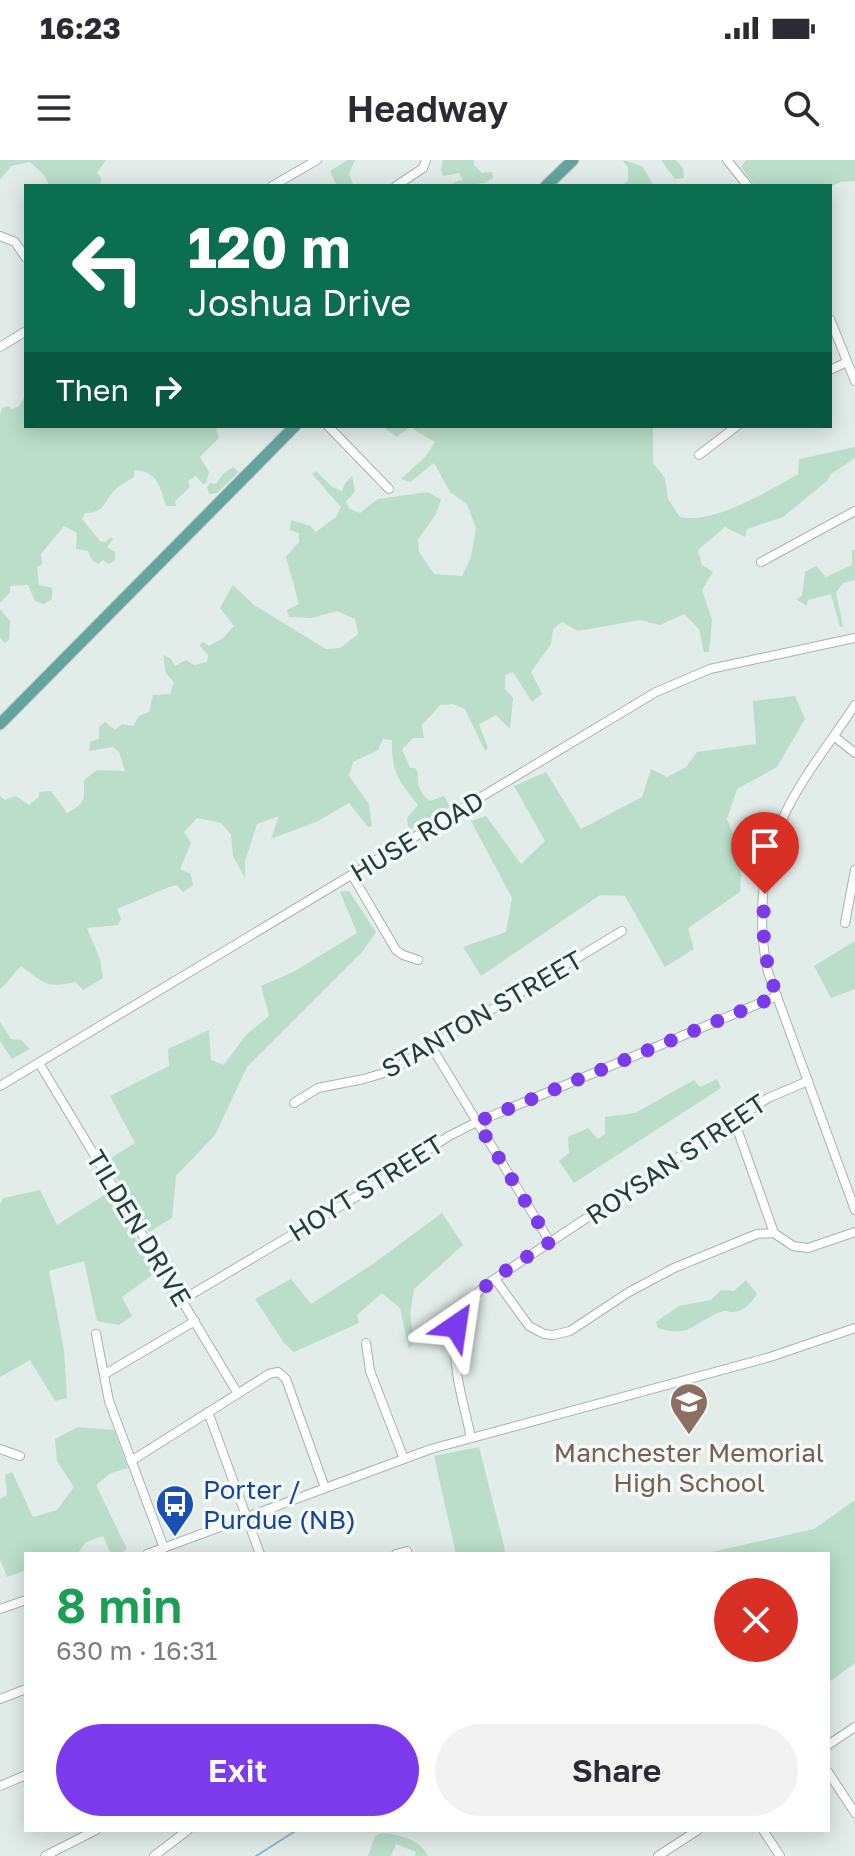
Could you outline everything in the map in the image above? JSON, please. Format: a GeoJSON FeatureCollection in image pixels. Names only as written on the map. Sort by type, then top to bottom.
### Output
{"type":"FeatureCollection","features":[{"type":"Feature","properties":{"kind":"main road"},"geometry":{"type":"LineString","coordinates":[[548,184],[573,160]]}},
{"type":"Feature","properties":{"kind":"main road"},"geometry":{"type":"LineString","coordinates":[[0,724],[293,428]]}},
{"type":"Feature","properties":{"kind":"street"},"geometry":{"type":"LineString","coordinates":[[275,184],[317,160]]}},
{"type":"Feature","properties":{"kind":"street"},"geometry":{"type":"LineString","coordinates":[[399,184],[423,168],[426,160]]}},
{"type":"Feature","properties":{"kind":"street"},"geometry":{"type":"LineString","coordinates":[[727,160],[746,184]]}},
{"type":"Feature","properties":{"kind":"street"},"geometry":{"type":"LineString","coordinates":[[0,236],[15,242],[24,255]]}},
{"type":"Feature","properties":{"kind":"street"},"geometry":{"type":"LineString","coordinates":[[832,324],[855,381]]}},
{"type":"Feature","properties":{"kind":"street"},"geometry":{"type":"LineString","coordinates":[[0,347],[24,332]]}},
{"type":"Feature","properties":{"kind":"street"},"geometry":{"type":"LineString","coordinates":[[832,369],[847,362]]}},
{"type":"Feature","properties":{"kind":"street"},"geometry":{"type":"LineString","coordinates":[[330,428],[389,489]]}},
{"type":"Feature","properties":{"kind":"street"},"geometry":{"type":"LineString","coordinates":[[699,455],[734,428]]}},
{"type":"Feature","properties":{"kind":"street"},"geometry":{"type":"LineString","coordinates":[[761,562],[855,511]]}},
{"type":"Feature","properties":{"kind":"street","name":"HUSE ROAD"},"geometry":{"type":"LineString","coordinates":[[0,1086],[671,685],[724,665],[855,638]]}},
{"type":"Feature","properties":{"kind":"street"},"geometry":{"type":"LineString","coordinates":[[855,705],[782,818],[773,843],[762,936],[768,972],[855,1210]]}},
{"type":"Feature","properties":{"kind":"street"},"geometry":{"type":"LineString","coordinates":[[835,737],[855,753]]}},
{"type":"Feature","properties":{"kind":"street"},"geometry":{"type":"LineString","coordinates":[[845,923],[855,870]]}},
{"type":"Feature","properties":{"kind":"street"},"geometry":{"type":"LineString","coordinates":[[352,875],[396,950],[418,960]]}},
{"type":"Feature","properties":{"kind":"street","name":"STANTON STREET"},"geometry":{"type":"LineString","coordinates":[[294,1103],[318,1088],[383,1074],[622,931]]}},
{"type":"Feature","properties":{"kind":"street","name":"HOYT STREET"},"geometry":{"type":"LineString","coordinates":[[182,1300],[364,1192],[449,1136],[777,996]]}},
{"type":"Feature","properties":{"kind":"street"},"geometry":{"type":"LineString","coordinates":[[431,1046],[550,1242]]}},
{"type":"Feature","properties":{"kind":"street","name":"TILDEN DRIVE"},"geometry":{"type":"LineString","coordinates":[[39,1063],[238,1394]]}},
{"type":"Feature","properties":{"kind":"street","name":"ROYSAN STREET"},"geometry":{"type":"LineString","coordinates":[[471,1438],[455,1361],[455,1335],[463,1310],[474,1296],[734,1120],[776,1093],[808,1081]]}},
{"type":"Feature","properties":{"kind":"street"},"geometry":{"type":"LineString","coordinates":[[734,1120],[774,1233],[793,1246],[808,1248],[855,1232]]}},
{"type":"Feature","properties":{"kind":"street"},"geometry":{"type":"LineString","coordinates":[[495,1279],[529,1326],[544,1334],[562,1333],[674,1268],[757,1234],[774,1233]]}},
{"type":"Feature","properties":{"kind":"street"},"geometry":{"type":"LineString","coordinates":[[105,1374],[195,1321]]}},
{"type":"Feature","properties":{"kind":"street"},"geometry":{"type":"LineString","coordinates":[[96,1334],[109,1401],[169,1549],[404,1459],[740,1366],[855,1328]]}},
{"type":"Feature","properties":{"kind":"street"},"geometry":{"type":"LineString","coordinates":[[366,1343],[370,1371],[404,1459]]}},
{"type":"Feature","properties":{"kind":"street"},"geometry":{"type":"LineString","coordinates":[[131,1461],[278,1372],[286,1379],[325,1488]]}},
{"type":"Feature","properties":{"kind":"street"},"geometry":{"type":"LineString","coordinates":[[208,1412],[259,1552]]}},
{"type":"Feature","properties":{"kind":"street"},"geometry":{"type":"LineString","coordinates":[[0,1449],[20,1456]]}},
{"type":"Feature","properties":{"kind":"street"},"geometry":{"type":"LineString","coordinates":[[0,1609],[24,1601]]}},
{"type":"Feature","properties":{"kind":"street"},"geometry":{"type":"LineString","coordinates":[[0,1699],[24,1690]]}},
{"type":"Feature","properties":{"kind":"street"},"geometry":{"type":"LineString","coordinates":[[830,1744],[855,1727]]}},
{"type":"Feature","properties":{"kind":"street"},"geometry":{"type":"LineString","coordinates":[[830,1775],[855,1813]]}},
{"type":"Feature","properties":{"kind":"street"},"geometry":{"type":"LineString","coordinates":[[0,1786],[24,1776]]}},
{"type":"Feature","properties":{"kind":"street"},"geometry":{"type":"LineString","coordinates":[[45,1856],[92,1832]]}},
{"type":"Feature","properties":{"kind":"street"},"geometry":{"type":"LineString","coordinates":[[154,1856],[185,1832]]}},
{"type":"Feature","properties":{"kind":"street"},"geometry":{"type":"LineString","coordinates":[[658,1856],[695,1832]]}},
{"type":"Feature","properties":{"kind":"street"},"geometry":{"type":"LineString","coordinates":[[764,1832],[780,1856]]}},
{"type":"Feature","properties":{"kind":"green space"},"geometry":{"type":"Polygon","coordinates":[[[0,160],[106,160],[97,173],[101,178],[100,184],[48,184],[45,176],[30,162],[11,166],[0,180],[0,160]]]}},
{"type":"Feature","properties":{"kind":"green space"},"geometry":{"type":"Polygon","coordinates":[[[348,160],[355,160],[349,174],[353,184],[336,184],[330,171],[348,160]]]}},
{"type":"Feature","properties":{"kind":"green space"},"geometry":{"type":"Polygon","coordinates":[[[443,160],[474,160],[474,165],[482,173],[492,172],[493,178],[485,183],[454,184],[463,180],[459,173],[443,176],[443,160]]]}},
{"type":"Feature","properties":{"kind":"green space"},"geometry":{"type":"Polygon","coordinates":[[[623,160],[642,166],[653,184],[624,184],[628,181],[628,168],[623,160]]]}},
{"type":"Feature","properties":{"kind":"green space"},"geometry":{"type":"Polygon","coordinates":[[[661,160],[676,160],[683,168],[684,178],[675,179],[661,160]]]}},
{"type":"Feature","properties":{"kind":"green space"},"geometry":{"type":"Polygon","coordinates":[[[746,160],[855,160],[855,181],[832,186],[754,184],[741,167],[746,160]]]}},
{"type":"Feature","properties":{"kind":"green space"},"geometry":{"type":"Polygon","coordinates":[[[24,398],[24,428],[218,428],[219,438],[200,457],[209,472],[206,483],[203,484],[196,476],[188,481],[190,487],[175,501],[176,506],[166,506],[153,477],[134,470],[134,477],[116,489],[102,508],[85,513],[82,519],[100,541],[113,539],[107,547],[115,552],[115,560],[109,564],[103,560],[98,564],[92,560],[88,551],[76,549],[77,533],[64,526],[41,554],[42,564],[37,567],[39,585],[52,588],[52,599],[44,604],[35,601],[28,585],[10,586],[10,592],[0,603],[0,414],[2,408],[19,406],[24,398]]]}},
{"type":"Feature","properties":{"kind":"green space"},"geometry":{"type":"Polygon","coordinates":[[[385,428],[409,428],[397,437],[385,428]]]}},
{"type":"Feature","properties":{"kind":"green space"},"geometry":{"type":"Polygon","coordinates":[[[412,428],[653,428],[653,463],[665,478],[668,499],[680,517],[693,518],[724,511],[772,489],[798,474],[799,459],[855,447],[855,458],[831,474],[827,481],[783,517],[747,529],[745,537],[725,527],[698,550],[702,565],[713,572],[702,590],[712,620],[709,652],[704,652],[699,629],[684,614],[660,625],[640,620],[578,631],[562,622],[553,629],[551,644],[531,672],[542,694],[532,702],[513,672],[505,675],[505,689],[513,698],[510,729],[496,715],[479,724],[488,748],[485,751],[465,709],[453,704],[440,705],[422,725],[424,738],[413,738],[402,749],[410,768],[415,768],[418,773],[424,795],[430,801],[444,796],[450,807],[409,830],[407,818],[418,805],[398,776],[392,740],[383,739],[378,750],[353,762],[349,776],[369,804],[372,826],[368,827],[349,803],[318,821],[271,839],[279,816],[257,824],[245,861],[245,878],[233,856],[231,835],[221,823],[197,818],[184,832],[191,843],[180,869],[191,874],[193,885],[183,892],[177,885],[169,887],[117,909],[121,919],[118,925],[87,928],[100,959],[103,978],[83,990],[75,982],[45,983],[21,966],[0,990],[0,796],[5,800],[16,796],[29,805],[39,797],[39,792],[51,791],[67,813],[81,804],[84,780],[97,770],[125,771],[119,752],[113,747],[89,751],[90,742],[99,739],[99,727],[105,722],[115,730],[122,724],[133,726],[139,716],[149,712],[153,695],[170,694],[174,682],[166,674],[163,655],[170,658],[175,666],[186,660],[194,665],[207,662],[208,655],[199,645],[203,642],[209,646],[223,638],[234,626],[220,608],[233,585],[254,605],[326,649],[340,648],[358,634],[355,619],[337,611],[312,618],[289,617],[287,610],[299,604],[286,557],[299,542],[299,533],[290,530],[291,520],[310,526],[316,532],[336,517],[341,507],[312,474],[316,471],[332,487],[342,491],[352,476],[355,491],[346,502],[350,509],[360,513],[378,499],[428,492],[441,500],[436,514],[418,540],[419,552],[434,574],[462,576],[471,557],[476,528],[467,504],[450,492],[434,463],[410,482],[401,479],[425,457],[435,442],[412,428]]]}},
{"type":"Feature","properties":{"kind":"green space"},"geometry":{"type":"Polygon","coordinates":[[[233,467],[239,472],[217,493],[209,494],[207,487],[210,483],[216,484],[233,467]]]}},
{"type":"Feature","properties":{"kind":"green space"},"geometry":{"type":"Polygon","coordinates":[[[852,550],[855,550],[855,580],[843,583],[836,593],[843,626],[840,627],[831,594],[808,600],[807,606],[796,599],[802,596],[805,572],[816,566],[826,577],[852,565],[852,550]]]}},
{"type":"Feature","properties":{"kind":"green space"},"geometry":{"type":"Polygon","coordinates":[[[0,609],[10,621],[9,640],[5,643],[0,638],[0,609]]]}},
{"type":"Feature","properties":{"kind":"green space"},"geometry":{"type":"Polygon","coordinates":[[[795,696],[805,719],[777,767],[737,789],[727,819],[742,856],[740,892],[688,928],[694,949],[665,967],[625,896],[600,895],[481,976],[463,947],[506,932],[512,898],[471,821],[486,816],[521,864],[545,841],[514,786],[546,772],[581,829],[642,797],[651,769],[667,777],[686,767],[697,752],[756,744],[753,701],[795,696]]]}},
{"type":"Feature","properties":{"kind":"green space"},"geometry":{"type":"Polygon","coordinates":[[[349,891],[376,932],[363,951],[247,1067],[215,1135],[176,1176],[172,1218],[149,1232],[106,1161],[135,1143],[110,1096],[169,1066],[168,1049],[209,1030],[211,1060],[224,1065],[246,1035],[269,1016],[261,986],[293,972],[357,933],[340,892],[349,891]]]}},
{"type":"Feature","properties":{"kind":"green space"},"geometry":{"type":"Polygon","coordinates":[[[855,941],[855,989],[831,998],[814,966],[855,941]]]}},
{"type":"Feature","properties":{"kind":"green space"},"geometry":{"type":"Polygon","coordinates":[[[0,1022],[11,1039],[21,1040],[30,1049],[12,1059],[0,1041],[0,1022]]]}},
{"type":"Feature","properties":{"kind":"green space"},"geometry":{"type":"Polygon","coordinates":[[[717,1079],[721,1088],[574,1183],[559,1161],[569,1153],[568,1137],[588,1128],[598,1139],[605,1134],[605,1117],[635,1113],[694,1080],[700,1087],[717,1079]]]}},
{"type":"Feature","properties":{"kind":"green space"},"geometry":{"type":"Polygon","coordinates":[[[40,1190],[57,1225],[109,1192],[155,1273],[122,1297],[132,1316],[119,1325],[97,1321],[84,1261],[49,1271],[64,1350],[67,1398],[55,1401],[30,1360],[0,1377],[0,1204],[4,1198],[40,1190]]]}},
{"type":"Feature","properties":{"kind":"green space"},"geometry":{"type":"Polygon","coordinates":[[[442,1213],[463,1245],[414,1289],[410,1313],[414,1343],[409,1349],[400,1308],[382,1293],[357,1315],[359,1323],[294,1352],[284,1343],[255,1299],[291,1279],[311,1304],[373,1264],[442,1213]]]}},
{"type":"Feature","properties":{"kind":"green space"},"geometry":{"type":"Polygon","coordinates":[[[746,1280],[757,1294],[741,1310],[723,1311],[685,1330],[658,1328],[656,1322],[679,1306],[711,1300],[721,1290],[734,1291],[746,1280]]]}},
{"type":"Feature","properties":{"kind":"green space"},"geometry":{"type":"Polygon","coordinates":[[[78,1427],[114,1430],[128,1468],[111,1473],[96,1485],[127,1549],[110,1552],[103,1536],[86,1542],[78,1552],[24,1552],[24,1571],[7,1577],[0,1559],[0,1499],[7,1495],[5,1475],[12,1472],[33,1517],[57,1510],[74,1487],[57,1461],[55,1439],[78,1427]]]}},
{"type":"Feature","properties":{"kind":"green space"},"geometry":{"type":"Polygon","coordinates":[[[479,1447],[505,1552],[456,1552],[434,1456],[479,1447]]]}},
{"type":"Feature","properties":{"kind":"green space"},"geometry":{"type":"Polygon","coordinates":[[[855,1500],[855,1663],[830,1682],[830,1552],[712,1552],[814,1529],[855,1500]]]}},
{"type":"Feature","properties":{"kind":"green space"},"geometry":{"type":"Polygon","coordinates":[[[382,1833],[415,1842],[428,1856],[415,1856],[416,1852],[396,1844],[391,1856],[368,1856],[375,1836],[382,1833]]]}},
{"type":"Feature","properties":{"kind":"waterway"},"geometry":{"type":"LineString","coordinates":[[256,1856],[294,1832]]}},
{"type":"Feature","properties":{"kind":"place","name":"Manchester Memorial High School"},"geometry":{"type":"Point","coordinates":[689,1436]}},
{"type":"Feature","properties":{"kind":"place","name":"Porter / Purdue (NB)"},"geometry":{"type":"Point","coordinates":[175,1538]}},
{"type":"Feature","properties":{"kind":"route"},"geometry":{"type":"LineString","coordinates":[[456,1326],[463,1310],[480,1290],[550,1242],[477,1122],[777,996],[764,954],[762,919],[765,894]]}}]}
